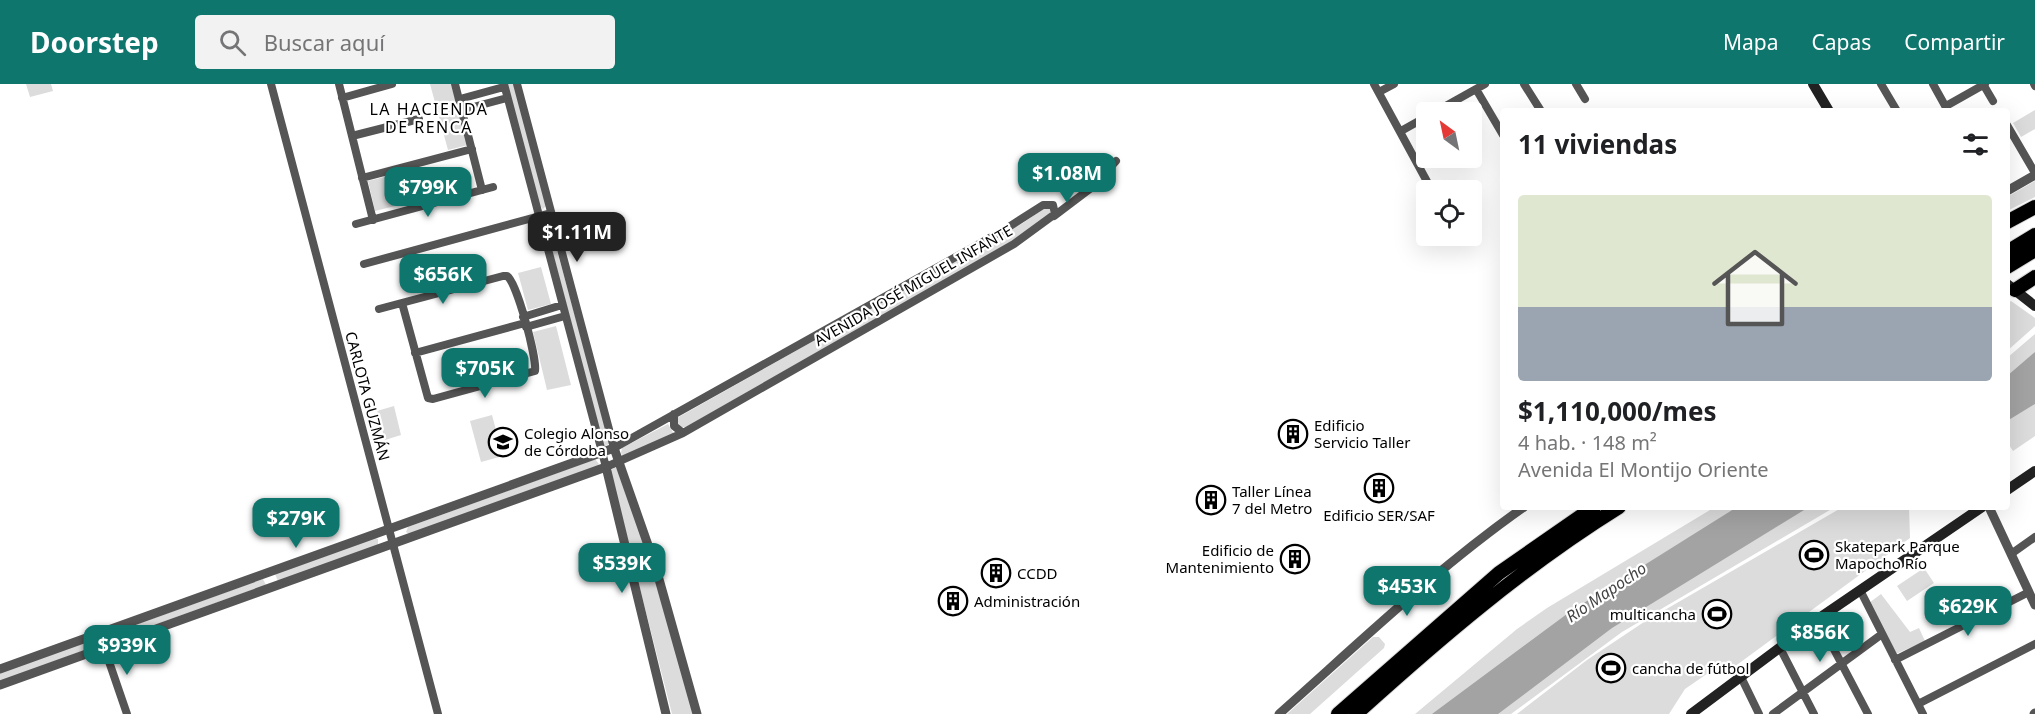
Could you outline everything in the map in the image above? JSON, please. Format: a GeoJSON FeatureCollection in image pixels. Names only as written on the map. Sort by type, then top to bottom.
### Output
{"type":"FeatureCollection","features":[{"type":"Feature","properties":{"kind":"highway"},"geometry":{"type":"LineString","coordinates":[[2010,220],[2035,207]]}},
{"type":"Feature","properties":{"kind":"highway"},"geometry":{"type":"LineString","coordinates":[[2010,260],[2035,235]]}},
{"type":"Feature","properties":{"kind":"highway"},"geometry":{"type":"LineString","coordinates":[[2010,261],[2035,250]]}},
{"type":"Feature","properties":{"kind":"highway"},"geometry":{"type":"LineString","coordinates":[[2010,289],[2035,277]]}},
{"type":"Feature","properties":{"kind":"highway"},"geometry":{"type":"LineString","coordinates":[[1338,714],[1499,573],[1590,510]]}},
{"type":"Feature","properties":{"kind":"highway"},"geometry":{"type":"LineString","coordinates":[[1356,714],[1477,609],[1532,565],[1614,510]]}},
{"type":"Feature","properties":{"kind":"main road"},"geometry":{"type":"LineString","coordinates":[[1814,84],[1826,108]]}},
{"type":"Feature","properties":{"kind":"main road"},"geometry":{"type":"LineString","coordinates":[[2010,289],[2035,306]]}},
{"type":"Feature","properties":{"kind":"main road"},"geometry":{"type":"LineString","coordinates":[[2010,488],[2035,471]]}},
{"type":"Feature","properties":{"kind":"main road"},"geometry":{"type":"LineString","coordinates":[[1698,712],[1818,619],[1978,510]]}},
{"type":"Feature","properties":{"kind":"street","name":"CARLOTA GUZMÁN"},"geometry":{"type":"LineString","coordinates":[[271,84],[438,714]]}},
{"type":"Feature","properties":{"kind":"street"},"geometry":{"type":"LineString","coordinates":[[339,84],[373,220]]}},
{"type":"Feature","properties":{"kind":"street"},"geometry":{"type":"LineString","coordinates":[[342,98],[371,87],[392,84]]}},
{"type":"Feature","properties":{"kind":"street"},"geometry":{"type":"LineString","coordinates":[[455,84],[482,190]]}},
{"type":"Feature","properties":{"kind":"street"},"geometry":{"type":"LineString","coordinates":[[517,84],[614,448],[655,565],[697,714]]}},
{"type":"Feature","properties":{"kind":"street"},"geometry":{"type":"LineString","coordinates":[[1374,84],[1426,180]]}},
{"type":"Feature","properties":{"kind":"street"},"geometry":{"type":"LineString","coordinates":[[1379,92],[1394,84]]}},
{"type":"Feature","properties":{"kind":"street"},"geometry":{"type":"LineString","coordinates":[[1454,102],[1485,84]]}},
{"type":"Feature","properties":{"kind":"street"},"geometry":{"type":"LineString","coordinates":[[1524,84],[1538,108]]}},
{"type":"Feature","properties":{"kind":"street"},"geometry":{"type":"LineString","coordinates":[[1576,84],[1585,99]]}},
{"type":"Feature","properties":{"kind":"street"},"geometry":{"type":"LineString","coordinates":[[1881,84],[1895,108]]}},
{"type":"Feature","properties":{"kind":"street"},"geometry":{"type":"LineString","coordinates":[[1933,84],[1946,108]]}},
{"type":"Feature","properties":{"kind":"street"},"geometry":{"type":"LineString","coordinates":[[1948,108],[1984,84],[1993,101]]}},
{"type":"Feature","properties":{"kind":"street"},"geometry":{"type":"LineString","coordinates":[[460,99],[504,86],[606,466],[666,714]]}},
{"type":"Feature","properties":{"kind":"street"},"geometry":{"type":"LineString","coordinates":[[1476,89],[1500,130]]}},
{"type":"Feature","properties":{"kind":"street"},"geometry":{"type":"LineString","coordinates":[[462,110],[507,98]]}},
{"type":"Feature","properties":{"kind":"street"},"geometry":{"type":"LineString","coordinates":[[352,136],[419,119]]}},
{"type":"Feature","properties":{"kind":"street"},"geometry":{"type":"LineString","coordinates":[[1401,132],[1416,123]]}},
{"type":"Feature","properties":{"kind":"street"},"geometry":{"type":"LineString","coordinates":[[2010,130],[2035,174],[2010,189]]}},
{"type":"Feature","properties":{"kind":"street"},"geometry":{"type":"LineString","coordinates":[[362,178],[472,149]]}},
{"type":"Feature","properties":{"kind":"street"},"geometry":{"type":"LineString","coordinates":[[1054,216],[1091,188],[1116,162]]}},
{"type":"Feature","properties":{"kind":"street"},"geometry":{"type":"LineString","coordinates":[[356,224],[493,187]]}},
{"type":"Feature","properties":{"kind":"street","name":"AVENIDA JOSÉ MIGUEL INFANTE"},"geometry":{"type":"LineString","coordinates":[[0,669],[614,448],[1004,230],[1043,205],[1054,206],[1054,216],[995,255],[683,434],[618,462],[0,685]]}},
{"type":"Feature","properties":{"kind":"street"},"geometry":{"type":"LineString","coordinates":[[364,264],[551,213]]}},
{"type":"Feature","properties":{"kind":"street"},"geometry":{"type":"LineString","coordinates":[[379,309],[505,276],[512,280],[525,322],[535,371],[434,399],[425,395],[402,303]]}},
{"type":"Feature","properties":{"kind":"street"},"geometry":{"type":"LineString","coordinates":[[525,322],[562,305]]}},
{"type":"Feature","properties":{"kind":"street"},"geometry":{"type":"LineString","coordinates":[[415,353],[525,322],[565,316]]}},
{"type":"Feature","properties":{"kind":"street"},"geometry":{"type":"LineString","coordinates":[[674,414],[674,426],[683,434]]}},
{"type":"Feature","properties":{"kind":"street"},"geometry":{"type":"LineString","coordinates":[[1279,714],[1422,586],[1520,510]]}},
{"type":"Feature","properties":{"kind":"street"},"geometry":{"type":"LineString","coordinates":[[1895,660],[2033,598],[1990,510]]}},
{"type":"Feature","properties":{"kind":"street"},"geometry":{"type":"LineString","coordinates":[[2011,554],[2035,537]]}},
{"type":"Feature","properties":{"kind":"street"},"geometry":{"type":"LineString","coordinates":[[267,574],[272,580],[271,587]]}},
{"type":"Feature","properties":{"kind":"street"},"geometry":{"type":"LineString","coordinates":[[1860,590],[1923,714]]}},
{"type":"Feature","properties":{"kind":"street"},"geometry":{"type":"LineString","coordinates":[[1818,619],[1868,714]]}},
{"type":"Feature","properties":{"kind":"street"},"geometry":{"type":"LineString","coordinates":[[1773,714],[1882,634]]}},
{"type":"Feature","properties":{"kind":"street"},"geometry":{"type":"LineString","coordinates":[[1918,704],[2035,644]]}},
{"type":"Feature","properties":{"kind":"street"},"geometry":{"type":"LineString","coordinates":[[104,647],[127,714]]}},
{"type":"Feature","properties":{"kind":"street"},"geometry":{"type":"LineString","coordinates":[[1780,648],[1814,714]]}},
{"type":"Feature","properties":{"kind":"street"},"geometry":{"type":"LineString","coordinates":[[1741,677],[1759,714]]}},
{"type":"Feature","properties":{"kind":"shaded area"},"geometry":{"type":"Polygon","coordinates":[[[26,84],[51,84],[53,91],[30,97],[26,84]]]}},
{"type":"Feature","properties":{"kind":"shaded area"},"geometry":{"type":"Polygon","coordinates":[[[430,84],[451,84],[468,145],[448,150],[430,84]]]}},
{"type":"Feature","properties":{"kind":"shaded area"},"geometry":{"type":"Polygon","coordinates":[[[507,84],[514,84],[547,205],[543,209],[538,204],[507,84]]]}},
{"type":"Feature","properties":{"kind":"shaded area"},"geometry":{"type":"Polygon","coordinates":[[[2035,110],[2035,129],[2021,137],[2013,123],[2035,110]]]}},
{"type":"Feature","properties":{"kind":"shaded area"},"geometry":{"type":"Polygon","coordinates":[[[392,175],[399,205],[375,211],[368,181],[392,175]]]}},
{"type":"Feature","properties":{"kind":"shaded area"},"geometry":{"type":"Polygon","coordinates":[[[2035,181],[2035,197],[2010,210],[2010,195],[2035,181]]]}},
{"type":"Feature","properties":{"kind":"shaded area"},"geometry":{"type":"Polygon","coordinates":[[[1045,208],[1050,209],[1051,214],[1016,239],[686,427],[677,427],[677,418],[1023,223],[1045,208]]]}},
{"type":"Feature","properties":{"kind":"shaded area"},"geometry":{"type":"Polygon","coordinates":[[[548,218],[610,443],[604,447],[544,220],[548,218]]]}},
{"type":"Feature","properties":{"kind":"shaded area"},"geometry":{"type":"Polygon","coordinates":[[[541,267],[551,304],[528,310],[518,273],[541,267]]]}},
{"type":"Feature","properties":{"kind":"shaded area"},"geometry":{"type":"Polygon","coordinates":[[[2010,302],[2035,318],[2035,326],[2010,348],[2010,302]]]}},
{"type":"Feature","properties":{"kind":"shaded area"},"geometry":{"type":"Polygon","coordinates":[[[556,326],[571,385],[547,390],[533,332],[556,326]]]}},
{"type":"Feature","properties":{"kind":"shaded area"},"geometry":{"type":"Polygon","coordinates":[[[2035,334],[2035,436],[2013,451],[2010,446],[2010,355],[2035,334]]]}},
{"type":"Feature","properties":{"kind":"shaded area"},"geometry":{"type":"Polygon","coordinates":[[[394,406],[401,435],[385,440],[377,411],[394,406]]]}},
{"type":"Feature","properties":{"kind":"shaded area"},"geometry":{"type":"Polygon","coordinates":[[[492,415],[503,456],[481,462],[470,421],[492,415]]]}},
{"type":"Feature","properties":{"kind":"shaded area"},"geometry":{"type":"Polygon","coordinates":[[[668,424],[674,434],[623,456],[621,453],[622,448],[668,424]]]}},
{"type":"Feature","properties":{"kind":"shaded area"},"geometry":{"type":"Polygon","coordinates":[[[595,459],[599,464],[597,467],[409,534],[406,532],[408,527],[595,459]]]}},
{"type":"Feature","properties":{"kind":"shaded area"},"geometry":{"type":"Polygon","coordinates":[[[615,467],[648,554],[693,714],[672,714],[610,471],[615,467]]]}},
{"type":"Feature","properties":{"kind":"shaded area"},"geometry":{"type":"Polygon","coordinates":[[[1710,510],[1830,510],[1622,632],[1511,714],[1415,714],[1517,629],[1547,608],[1710,510]]]}},
{"type":"Feature","properties":{"kind":"shaded area"},"geometry":{"type":"Polygon","coordinates":[[[1838,510],[1909,510],[1910,538],[1734,667],[1724,662],[1685,689],[1669,714],[1517,714],[1587,660],[1644,622],[1838,510]]]}},
{"type":"Feature","properties":{"kind":"shaded area"},"geometry":{"type":"Polygon","coordinates":[[[375,538],[378,539],[378,545],[278,581],[275,574],[375,538]]]}},
{"type":"Feature","properties":{"kind":"shaded area"},"geometry":{"type":"Polygon","coordinates":[[[1924,568],[1934,583],[1907,601],[1897,586],[1924,568]]]}},
{"type":"Feature","properties":{"kind":"shaded area"},"geometry":{"type":"Polygon","coordinates":[[[263,579],[266,585],[134,632],[132,626],[263,579]]]}},
{"type":"Feature","properties":{"kind":"shaded area"},"geometry":{"type":"Polygon","coordinates":[[[1881,594],[1910,632],[1919,628],[1925,641],[1896,654],[1869,603],[1881,594]]]}},
{"type":"Feature","properties":{"kind":"shaded area"},"geometry":{"type":"Polygon","coordinates":[[[120,630],[126,635],[0,681],[0,673],[120,630]]]}},
{"type":"Feature","properties":{"kind":"shaded area"},"geometry":{"type":"Polygon","coordinates":[[[1373,637],[1379,637],[1385,644],[1384,648],[1310,714],[1287,714],[1373,637]]]}},
{"type":"Feature","properties":{"kind":"water"},"geometry":{"type":"Polygon","coordinates":[[[2035,352],[2035,404],[2010,419],[2010,373],[2035,352]]]}},
{"type":"Feature","properties":{"kind":"water","name":"Río Mapocho"},"geometry":{"type":"Polygon","coordinates":[[[1732,510],[1804,510],[1612,628],[1498,714],[1432,714],[1571,611],[1732,510]]]}},
{"type":"Feature","properties":{"kind":"place","name":"Edificio Servicio Taller"},"geometry":{"type":"Point","coordinates":[1293,434]}},
{"type":"Feature","properties":{"kind":"place","name":"Colegio Alonso de Córdoba"},"geometry":{"type":"Point","coordinates":[503,442]}},
{"type":"Feature","properties":{"kind":"place","name":"Edificio SER/SAF"},"geometry":{"type":"Point","coordinates":[1379,488]}},
{"type":"Feature","properties":{"kind":"place","name":"Taller Línea 7 del Metro"},"geometry":{"type":"Point","coordinates":[1211,500]}},
{"type":"Feature","properties":{"kind":"place","name":"Skatepark Parque Mapocho Río"},"geometry":{"type":"Point","coordinates":[1814,555]}},
{"type":"Feature","properties":{"kind":"place","name":"Edificio de Mantenimiento"},"geometry":{"type":"Point","coordinates":[1295,559]}},
{"type":"Feature","properties":{"kind":"place","name":"CCDD"},"geometry":{"type":"Point","coordinates":[996,573]}},
{"type":"Feature","properties":{"kind":"place","name":"Administración"},"geometry":{"type":"Point","coordinates":[953,601]}},
{"type":"Feature","properties":{"kind":"place","name":"multicancha"},"geometry":{"type":"Point","coordinates":[1717,614]}},
{"type":"Feature","properties":{"kind":"place","name":"cancha de fútbol"},"geometry":{"type":"Point","coordinates":[1611,668]}},
{"type":"Feature","properties":{"kind":"district","name":"LA HACIENDA DE RENCA"},"geometry":{"type":"Point","coordinates":[429,118]}}]}
